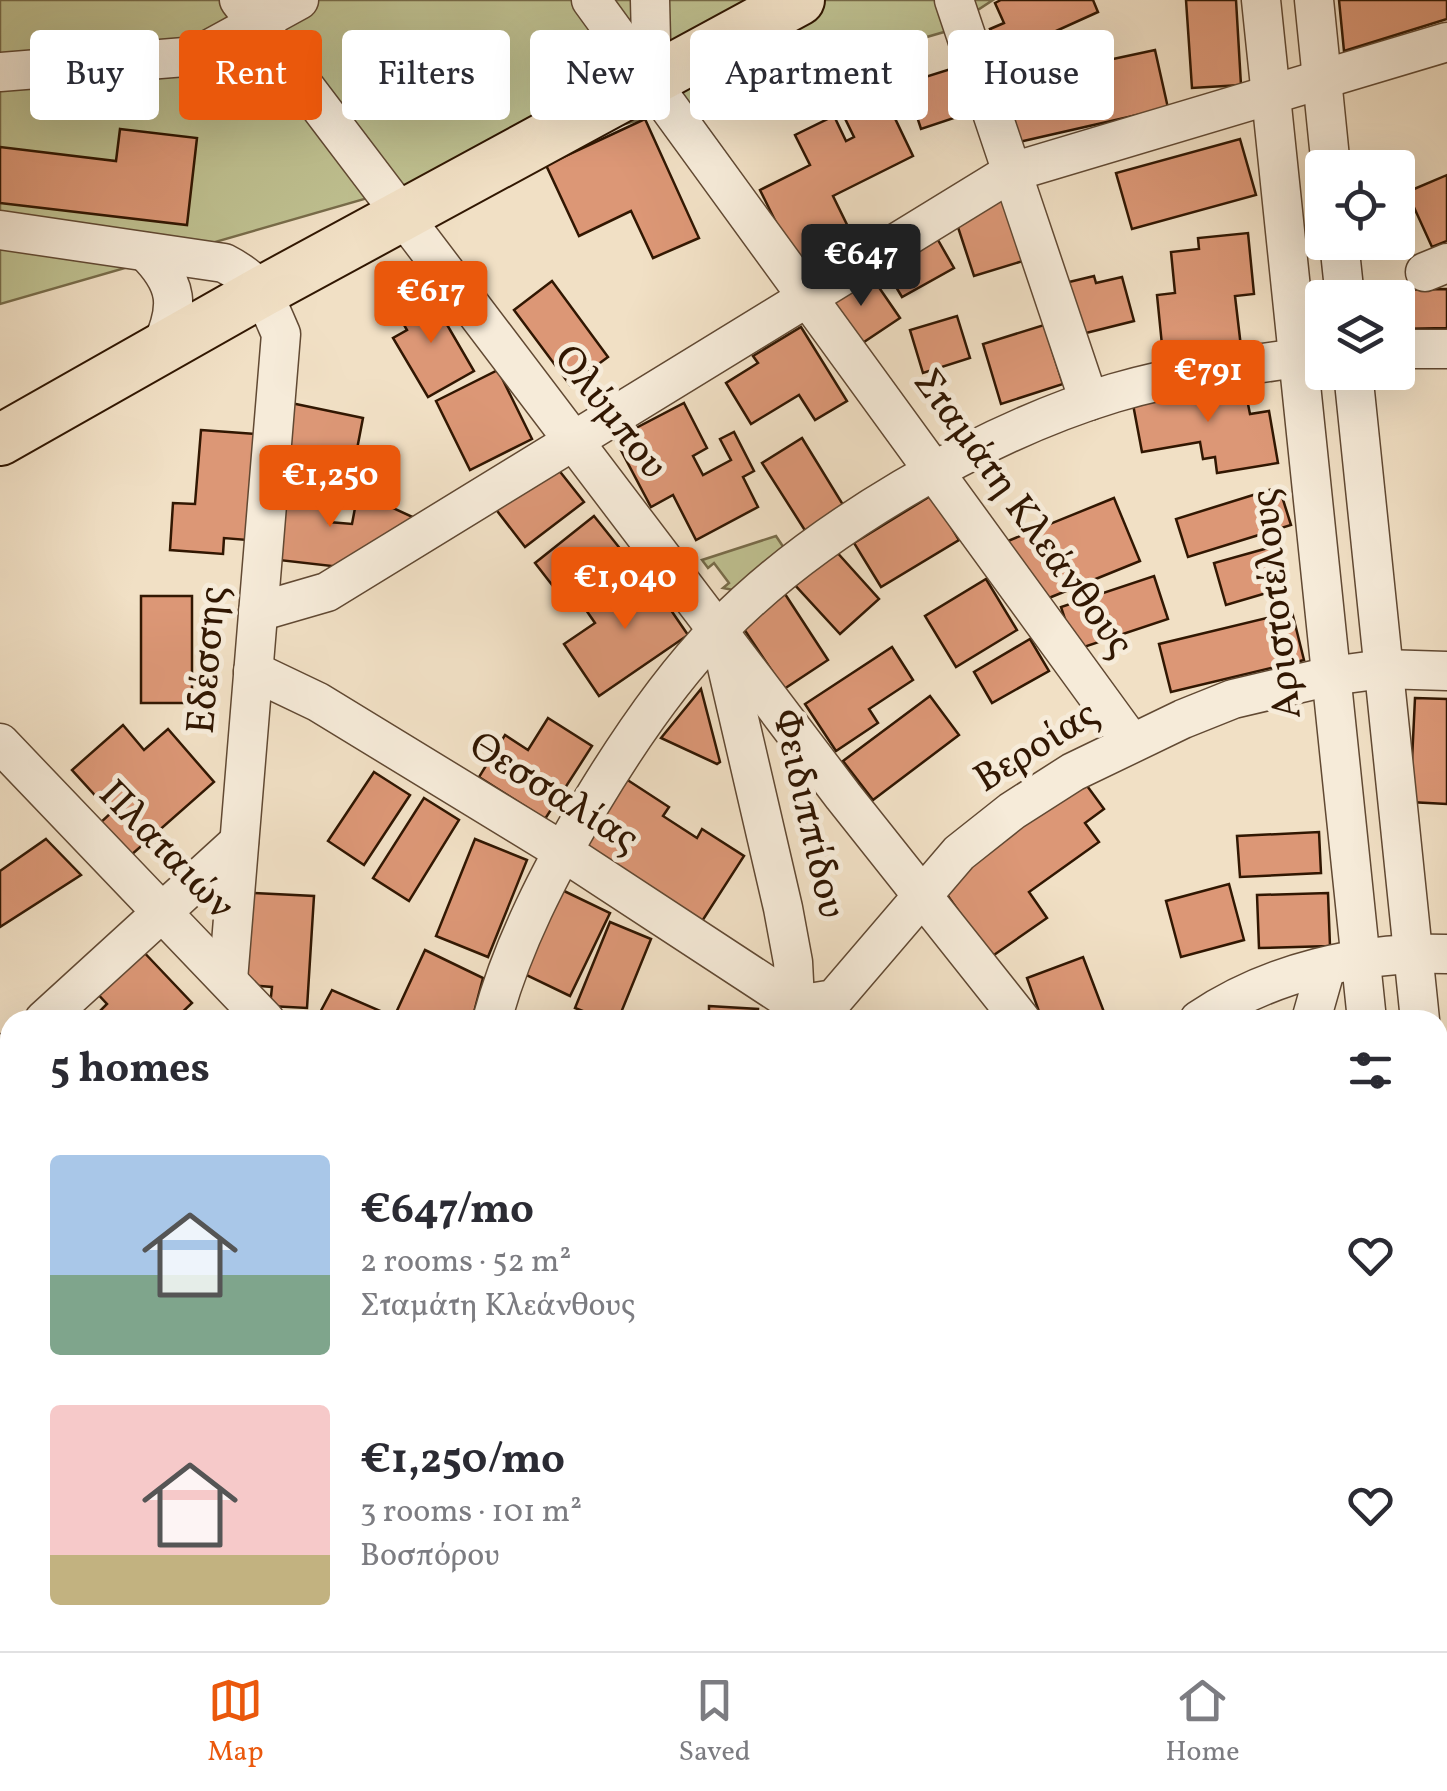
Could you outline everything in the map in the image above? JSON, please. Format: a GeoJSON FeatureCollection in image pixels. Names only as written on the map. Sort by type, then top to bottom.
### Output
{"type":"FeatureCollection","features":[{"type":"Feature","properties":{"kind":"main road"},"geometry":{"type":"LineString","coordinates":[[670,71],[798,0]]}},
{"type":"Feature","properties":{"kind":"main road"},"geometry":{"type":"LineString","coordinates":[[0,440],[262,290],[579,120]]}},
{"type":"Feature","properties":{"kind":"street"},"geometry":{"type":"LineString","coordinates":[[0,72],[197,56],[248,12],[299,0]]}},
{"type":"Feature","properties":{"kind":"street","name":"Σταμάτη Κλεάνθους"},"geometry":{"type":"LineString","coordinates":[[591,0],[614,30]]}},
{"type":"Feature","properties":{"kind":"street"},"geometry":{"type":"LineString","coordinates":[[650,0],[651,30]]}},
{"type":"Feature","properties":{"kind":"street"},"geometry":{"type":"LineString","coordinates":[[954,0],[1090,401]]}},
{"type":"Feature","properties":{"kind":"street","name":"Αριστοτέλους"},"geometry":{"type":"LineString","coordinates":[[1261,0],[1271,96],[1305,323]]}},
{"type":"Feature","properties":{"kind":"street"},"geometry":{"type":"LineString","coordinates":[[1314,0],[1330,150]]}},
{"type":"Feature","properties":{"kind":"street","name":"Ολύμπου"},"geometry":{"type":"LineString","coordinates":[[248,12],[843,796],[1013,1010]]}},
{"type":"Feature","properties":{"kind":"street"},"geometry":{"type":"LineString","coordinates":[[258,612],[326,592],[1012,172],[1447,42]]}},
{"type":"Feature","properties":{"kind":"street","name":"Σταμάτη Κλεάνθους"},"geometry":{"type":"LineString","coordinates":[[670,106],[1131,742]]}},
{"type":"Feature","properties":{"kind":"street"},"geometry":{"type":"LineString","coordinates":[[0,230],[224,262],[250,276],[262,290]]}},
{"type":"Feature","properties":{"kind":"street"},"geometry":{"type":"LineString","coordinates":[[146,252],[163,269],[173,296],[170,328],[161,348]]}},
{"type":"Feature","properties":{"kind":"street","name":"Εδέσσης"},"geometry":{"type":"LineString","coordinates":[[228,980],[281,334],[262,290]]}},
{"type":"Feature","properties":{"kind":"street"},"geometry":{"type":"LineString","coordinates":[[1415,349],[1447,349]]}},
{"type":"Feature","properties":{"kind":"street"},"geometry":{"type":"LineString","coordinates":[[496,1010],[562,851],[609,773],[652,710],[719,629],[777,578],[836,534],[934,471],[990,442],[1090,401],[1186,375],[1305,357]]}},
{"type":"Feature","properties":{"kind":"street","name":"Αριστοτέλους"},"geometry":{"type":"LineString","coordinates":[[1312,390],[1331,676],[1343,963],[1363,1010]]}},
{"type":"Feature","properties":{"kind":"street"},"geometry":{"type":"LineString","coordinates":[[1354,390],[1384,669],[1430,954],[1422,1010]]}},
{"type":"Feature","properties":{"kind":"street","name":"Φειδιππίδου"},"geometry":{"type":"LineString","coordinates":[[719,629],[784,908],[796,1010]]}},
{"type":"Feature","properties":{"kind":"street","name":"Βεροίας"},"geometry":{"type":"LineString","coordinates":[[804,1010],[834,999],[959,853],[1073,772],[1131,742],[1233,700],[1331,676],[1384,669],[1447,671]]}},
{"type":"Feature","properties":{"kind":"street","name":"Θεσσαλίας"},"geometry":{"type":"LineString","coordinates":[[253,671],[318,702],[562,851],[792,1010]]}},
{"type":"Feature","properties":{"kind":"street","name":"Πλαταιών"},"geometry":{"type":"LineString","coordinates":[[0,744],[256,1010]]}},
{"type":"Feature","properties":{"kind":"street"},"geometry":{"type":"LineString","coordinates":[[55,1010],[239,842]]}},
{"type":"Feature","properties":{"kind":"street"},"geometry":{"type":"LineString","coordinates":[[1216,1010],[1254,988],[1343,963],[1430,954]]}},
{"type":"Feature","properties":{"kind":"street"},"geometry":{"type":"LineString","coordinates":[[1316,1010],[1343,963]]}},
{"type":"Feature","properties":{"kind":"green space"},"geometry":{"type":"Polygon","coordinates":[[[0,0],[993,0],[944,32],[928,37],[928,30],[690,30],[690,105],[670,111],[670,30],[530,30],[530,120],[639,120],[0,304],[0,0]]]}},
{"type":"Feature","properties":{"kind":"green space"},"geometry":{"type":"Polygon","coordinates":[[[776,536],[786,551],[733,590],[723,588],[729,583],[714,563],[708,568],[702,560],[776,536]]]}},
{"type":"Feature","properties":{"kind":"building"},"geometry":{"type":"Polygon","coordinates":[[[1093,0],[1098,12],[1058,30],[990,30],[1004,23],[995,3],[1093,0]]]}},
{"type":"Feature","properties":{"kind":"building"},"geometry":{"type":"Polygon","coordinates":[[[1186,0],[1236,0],[1241,85],[1192,88],[1186,0]]]}},
{"type":"Feature","properties":{"kind":"building"},"geometry":{"type":"Polygon","coordinates":[[[1339,0],[1447,0],[1447,19],[1344,51],[1339,0]]]}},
{"type":"Feature","properties":{"kind":"building"},"geometry":{"type":"Polygon","coordinates":[[[1155,50],[1168,108],[1019,142],[1014,120],[1114,120],[1114,59],[1155,50]]]}},
{"type":"Feature","properties":{"kind":"building"},"geometry":{"type":"Polygon","coordinates":[[[948,70],[948,120],[921,129],[918,120],[928,120],[928,76],[948,70]]]}},
{"type":"Feature","properties":{"kind":"building"},"geometry":{"type":"Polygon","coordinates":[[[645,120],[699,238],[653,258],[631,211],[579,236],[546,165],[645,120]]]}},
{"type":"Feature","properties":{"kind":"building"},"geometry":{"type":"Polygon","coordinates":[[[826,120],[836,120],[846,141],[854,137],[846,120],[896,120],[913,156],[833,196],[856,243],[800,271],[760,190],[810,165],[795,135],[826,120]]]}},
{"type":"Feature","properties":{"kind":"building"},"geometry":{"type":"Polygon","coordinates":[[[120,129],[197,138],[187,225],[0,203],[0,147],[116,161],[120,129]]]}},
{"type":"Feature","properties":{"kind":"building"},"geometry":{"type":"Polygon","coordinates":[[[1240,139],[1256,195],[1132,229],[1116,173],[1240,139]]]}},
{"type":"Feature","properties":{"kind":"building"},"geometry":{"type":"Polygon","coordinates":[[[1447,175],[1447,241],[1432,247],[1415,210],[1415,189],[1447,175]]]}},
{"type":"Feature","properties":{"kind":"building"},"geometry":{"type":"Polygon","coordinates":[[[1002,196],[1023,261],[974,276],[953,212],[1002,196]]]}},
{"type":"Feature","properties":{"kind":"building"},"geometry":{"type":"Polygon","coordinates":[[[934,233],[954,268],[902,297],[881,262],[934,233]]]}},
{"type":"Feature","properties":{"kind":"building"},"geometry":{"type":"Polygon","coordinates":[[[1248,233],[1254,294],[1235,296],[1241,347],[1163,355],[1157,295],[1175,293],[1171,252],[1199,249],[1198,238],[1248,233]]]}},
{"type":"Feature","properties":{"kind":"building"},"geometry":{"type":"Polygon","coordinates":[[[867,270],[900,318],[855,348],[821,298],[867,270]]]}},
{"type":"Feature","properties":{"kind":"building"},"geometry":{"type":"Polygon","coordinates":[[[1094,276],[1096,283],[1122,277],[1134,321],[1078,335],[1065,283],[1094,276]]]}},
{"type":"Feature","properties":{"kind":"building"},"geometry":{"type":"Polygon","coordinates":[[[552,281],[608,357],[570,385],[514,310],[552,281]]]}},
{"type":"Feature","properties":{"kind":"building"},"geometry":{"type":"Polygon","coordinates":[[[1447,289],[1447,328],[1415,329],[1415,290],[1447,289]]]}},
{"type":"Feature","properties":{"kind":"building"},"geometry":{"type":"Polygon","coordinates":[[[428,292],[474,371],[428,397],[393,338],[407,330],[396,311],[428,292]]]}},
{"type":"Feature","properties":{"kind":"building"},"geometry":{"type":"Polygon","coordinates":[[[957,316],[970,358],[923,373],[910,330],[957,316]]]}},
{"type":"Feature","properties":{"kind":"building"},"geometry":{"type":"Polygon","coordinates":[[[1044,325],[1063,384],[1001,404],[983,344],[1044,325]]]}},
{"type":"Feature","properties":{"kind":"building"},"geometry":{"type":"Polygon","coordinates":[[[801,327],[847,401],[815,420],[799,395],[751,424],[726,383],[758,363],[753,356],[801,327]]]}},
{"type":"Feature","properties":{"kind":"building"},"geometry":{"type":"Polygon","coordinates":[[[498,370],[532,439],[470,470],[436,401],[498,370]]]}},
{"type":"Feature","properties":{"kind":"building"},"geometry":{"type":"Polygon","coordinates":[[[1243,379],[1250,414],[1269,411],[1278,463],[1217,473],[1215,457],[1203,459],[1200,442],[1142,452],[1132,399],[1243,379]]]}},
{"type":"Feature","properties":{"kind":"building"},"geometry":{"type":"Polygon","coordinates":[[[291,403],[363,418],[353,470],[280,455],[291,403]]]}},
{"type":"Feature","properties":{"kind":"building"},"geometry":{"type":"Polygon","coordinates":[[[684,403],[707,448],[693,456],[703,475],[731,460],[720,439],[734,432],[754,471],[743,477],[758,507],[696,540],[673,495],[651,507],[615,439],[684,403]]]}},
{"type":"Feature","properties":{"kind":"building"},"geometry":{"type":"Polygon","coordinates":[[[201,430],[256,434],[247,540],[224,538],[223,554],[170,550],[173,503],[195,504],[201,430]]]}},
{"type":"Feature","properties":{"kind":"building"},"geometry":{"type":"Polygon","coordinates":[[[802,438],[845,508],[806,532],[762,463],[802,438]]]}},
{"type":"Feature","properties":{"kind":"building"},"geometry":{"type":"Polygon","coordinates":[[[550,459],[584,502],[525,547],[491,503],[550,459]]]}},
{"type":"Feature","properties":{"kind":"building"},"geometry":{"type":"Polygon","coordinates":[[[1279,487],[1291,525],[1188,557],[1176,519],[1279,487]]]}},
{"type":"Feature","properties":{"kind":"building"},"geometry":{"type":"Polygon","coordinates":[[[275,489],[309,491],[307,507],[330,510],[329,522],[352,524],[358,492],[417,519],[349,568],[270,559],[275,489]]]}},
{"type":"Feature","properties":{"kind":"building"},"geometry":{"type":"Polygon","coordinates":[[[932,495],[959,540],[881,587],[854,543],[932,495]]]}},
{"type":"Feature","properties":{"kind":"building"},"geometry":{"type":"Polygon","coordinates":[[[1114,498],[1140,561],[1034,604],[1008,541],[1114,498]]]}},
{"type":"Feature","properties":{"kind":"building"},"geometry":{"type":"Polygon","coordinates":[[[594,516],[630,561],[570,608],[535,563],[594,516]]]}},
{"type":"Feature","properties":{"kind":"building"},"geometry":{"type":"Polygon","coordinates":[[[1275,546],[1287,587],[1226,605],[1214,563],[1275,546]]]}},
{"type":"Feature","properties":{"kind":"building"},"geometry":{"type":"Polygon","coordinates":[[[834,549],[879,599],[840,634],[794,584],[834,549]]]}},
{"type":"Feature","properties":{"kind":"building"},"geometry":{"type":"Polygon","coordinates":[[[642,568],[688,635],[599,696],[564,644],[595,623],[584,607],[642,568]]]}},
{"type":"Feature","properties":{"kind":"building"},"geometry":{"type":"Polygon","coordinates":[[[1154,576],[1168,619],[1075,650],[1061,607],[1154,576]]]}},
{"type":"Feature","properties":{"kind":"building"},"geometry":{"type":"Polygon","coordinates":[[[986,579],[1017,630],[956,667],[925,616],[986,579]]]}},
{"type":"Feature","properties":{"kind":"building"},"geometry":{"type":"Polygon","coordinates":[[[785,594],[828,660],[784,689],[740,623],[785,594]]]}},
{"type":"Feature","properties":{"kind":"building"},"geometry":{"type":"Polygon","coordinates":[[[141,596],[192,596],[192,703],[141,703],[141,596]]]}},
{"type":"Feature","properties":{"kind":"building"},"geometry":{"type":"Polygon","coordinates":[[[1292,612],[1304,660],[1171,692],[1159,644],[1292,612]]]}},
{"type":"Feature","properties":{"kind":"building"},"geometry":{"type":"Polygon","coordinates":[[[1030,639],[1049,671],[992,703],[974,672],[1030,639]]]}},
{"type":"Feature","properties":{"kind":"building"},"geometry":{"type":"Polygon","coordinates":[[[892,647],[913,680],[869,709],[878,723],[836,751],[805,704],[892,647]]]}},
{"type":"Feature","properties":{"kind":"building"},"geometry":{"type":"Polygon","coordinates":[[[701,689],[720,762],[717,764],[661,738],[701,689]]]}},
{"type":"Feature","properties":{"kind":"building"},"geometry":{"type":"Polygon","coordinates":[[[930,696],[959,735],[873,800],[843,761],[930,696]]]}},
{"type":"Feature","properties":{"kind":"building"},"geometry":{"type":"Polygon","coordinates":[[[1415,698],[1447,699],[1447,804],[1410,802],[1415,698]]]}},
{"type":"Feature","properties":{"kind":"building"},"geometry":{"type":"Polygon","coordinates":[[[548,718],[592,746],[545,819],[479,777],[505,735],[528,750],[548,718]]]}},
{"type":"Feature","properties":{"kind":"building"},"geometry":{"type":"Polygon","coordinates":[[[123,725],[144,750],[168,729],[214,782],[130,856],[100,823],[111,813],[72,770],[123,725]]]}},
{"type":"Feature","properties":{"kind":"building"},"geometry":{"type":"Polygon","coordinates":[[[374,772],[410,795],[364,865],[328,841],[374,772]]]}},
{"type":"Feature","properties":{"kind":"building"},"geometry":{"type":"Polygon","coordinates":[[[626,779],[669,807],[663,816],[697,838],[702,829],[744,856],[697,929],[579,853],[626,779]]]}},
{"type":"Feature","properties":{"kind":"building"},"geometry":{"type":"Polygon","coordinates":[[[1082,779],[1104,809],[1085,823],[1099,842],[1029,892],[1047,918],[991,957],[943,889],[1082,779]]]}},
{"type":"Feature","properties":{"kind":"building"},"geometry":{"type":"Polygon","coordinates":[[[424,798],[459,820],[409,901],[373,878],[424,798]]]}},
{"type":"Feature","properties":{"kind":"building"},"geometry":{"type":"Polygon","coordinates":[[[1319,832],[1321,873],[1240,877],[1237,836],[1319,832]]]}},
{"type":"Feature","properties":{"kind":"building"},"geometry":{"type":"Polygon","coordinates":[[[46,839],[81,875],[0,927],[0,871],[46,839]]]}},
{"type":"Feature","properties":{"kind":"building"},"geometry":{"type":"Polygon","coordinates":[[[475,839],[527,860],[488,957],[436,936],[475,839]]]}},
{"type":"Feature","properties":{"kind":"building"},"geometry":{"type":"Polygon","coordinates":[[[1229,884],[1244,940],[1181,957],[1166,901],[1229,884]]]}},
{"type":"Feature","properties":{"kind":"building"},"geometry":{"type":"Polygon","coordinates":[[[562,890],[610,913],[570,996],[522,973],[562,890]]]}},
{"type":"Feature","properties":{"kind":"building"},"geometry":{"type":"Polygon","coordinates":[[[252,893],[314,896],[307,1008],[270,1006],[272,987],[246,985],[252,893]]]}},
{"type":"Feature","properties":{"kind":"building"},"geometry":{"type":"Polygon","coordinates":[[[1328,893],[1330,946],[1259,948],[1257,895],[1328,893]]]}},
{"type":"Feature","properties":{"kind":"building"},"geometry":{"type":"Polygon","coordinates":[[[610,922],[651,939],[622,1010],[575,1008],[610,922]]]}},
{"type":"Feature","properties":{"kind":"building"},"geometry":{"type":"Polygon","coordinates":[[[138,946],[192,1003],[185,1010],[101,1010],[107,1004],[93,989],[138,946]]]}},
{"type":"Feature","properties":{"kind":"building"},"geometry":{"type":"Polygon","coordinates":[[[425,950],[483,978],[475,1010],[397,1010],[425,950]]]}},
{"type":"Feature","properties":{"kind":"building"},"geometry":{"type":"Polygon","coordinates":[[[1083,957],[1103,1010],[1038,1010],[1027,978],[1083,957]]]}},
{"type":"Feature","properties":{"kind":"building"},"geometry":{"type":"Polygon","coordinates":[[[332,990],[378,1010],[321,1010],[332,990]]]}},
{"type":"Feature","properties":{"kind":"building"},"geometry":{"type":"Polygon","coordinates":[[[709,1006],[758,1009],[758,1010],[709,1010],[709,1006]]]}}]}
